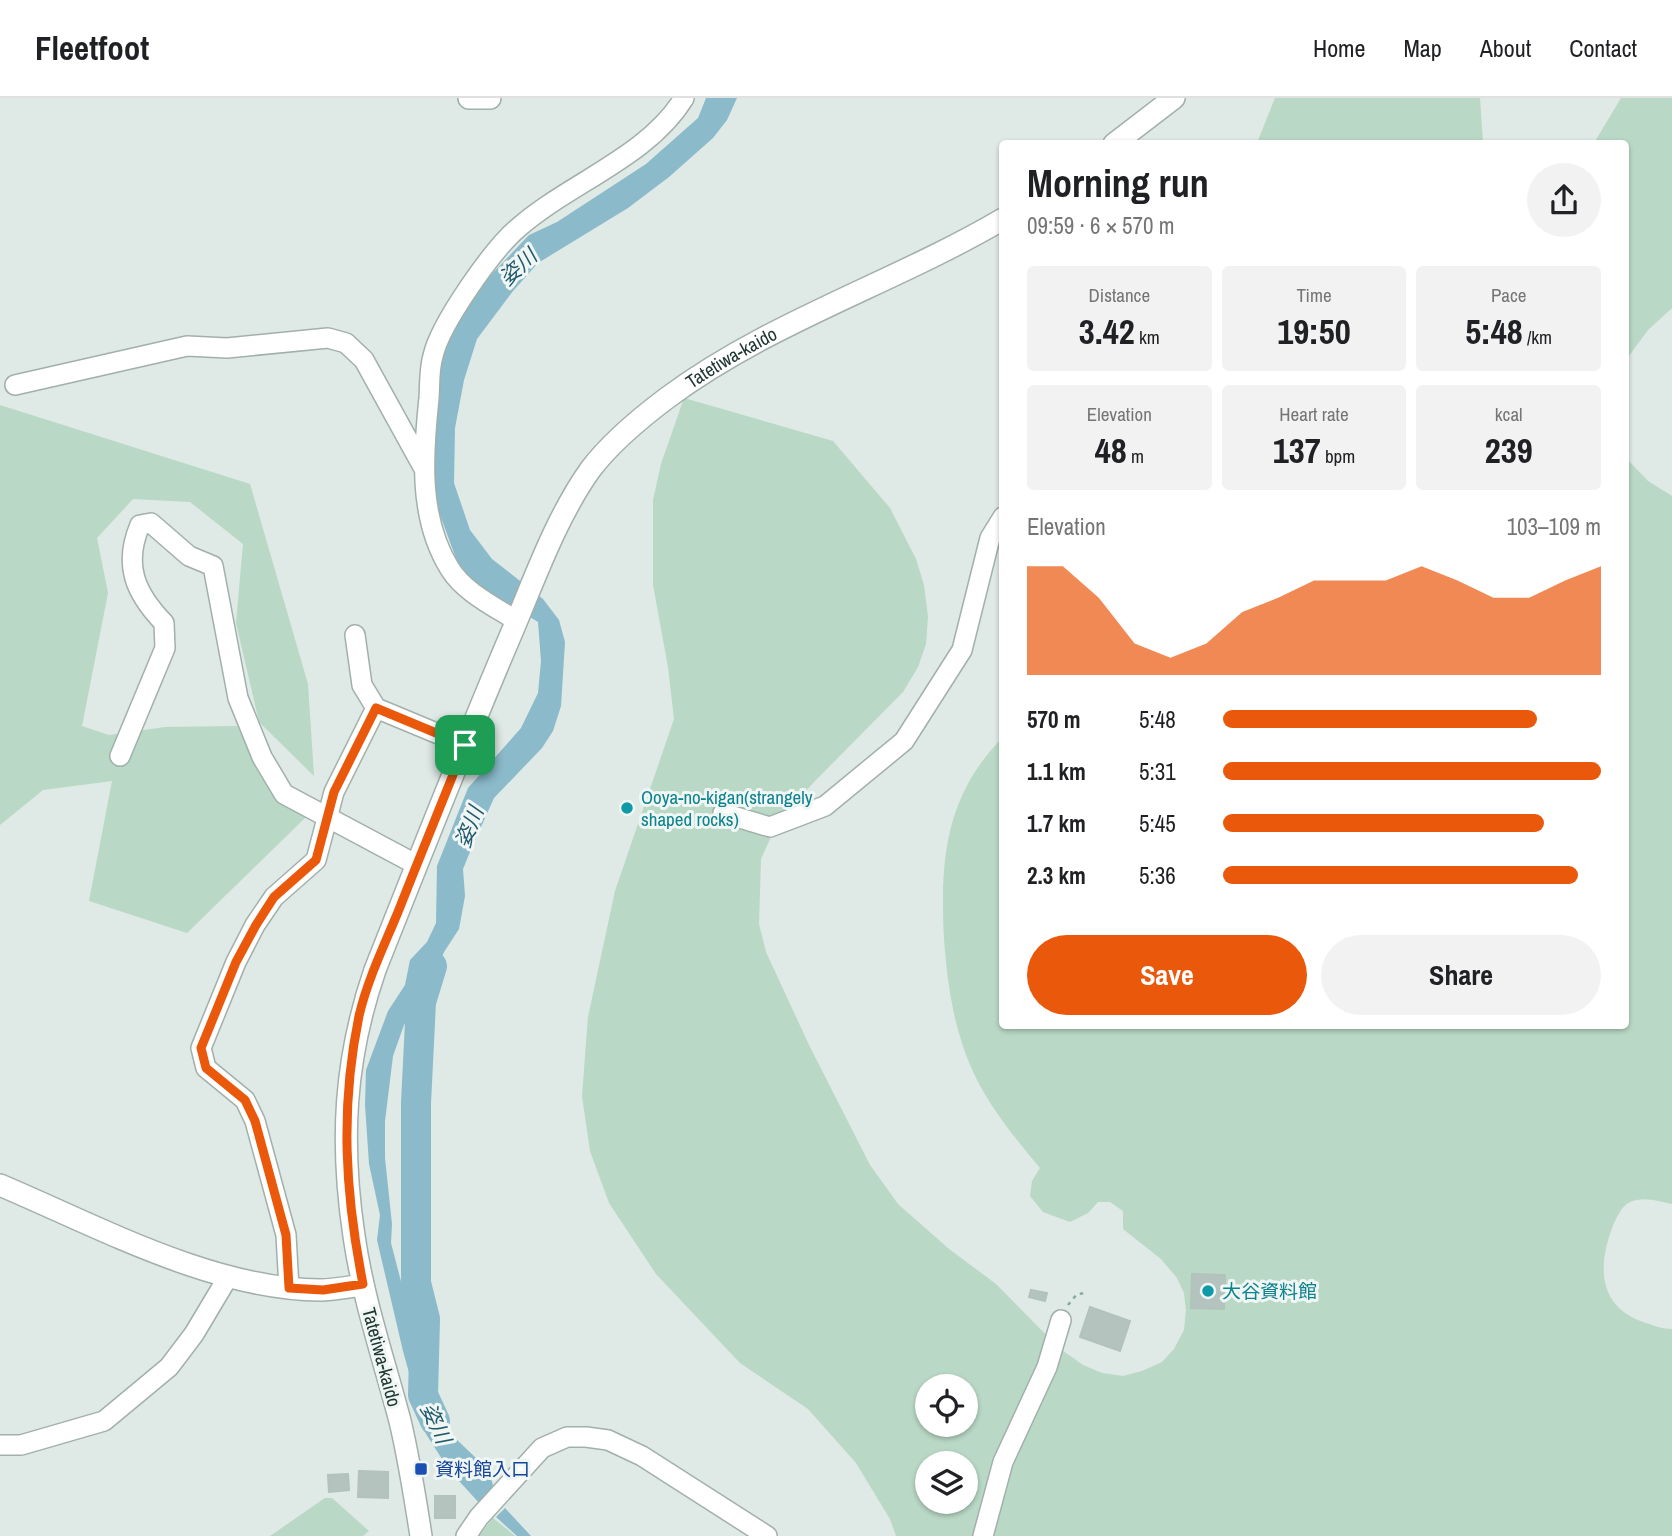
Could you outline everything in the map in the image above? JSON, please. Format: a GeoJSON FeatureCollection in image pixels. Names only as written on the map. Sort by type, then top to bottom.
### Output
{"type":"FeatureCollection","features":[{"type":"Feature","properties":{"kind":"street"},"geometry":{"type":"LineString","coordinates":[[469,98],[490,98]]}},
{"type":"Feature","properties":{"kind":"street"},"geometry":{"type":"LineString","coordinates":[[517,621],[471,591],[450,571],[436,540],[428,509],[423,468],[433,355],[450,319],[477,275],[516,229],[573,187],[633,152],[675,114],[684,98]]}},
{"type":"Feature","properties":{"kind":"street"},"geometry":{"type":"LineString","coordinates":[[1119,140],[1174,98]]}},
{"type":"Feature","properties":{"kind":"street","name":"Tatetiwa-kaido"},"geometry":{"type":"LineString","coordinates":[[421,1536],[408,1458],[363,1284],[354,1237],[348,1178],[347,1096],[360,1013],[374,970],[534,581],[570,503],[590,471],[620,437],[668,398],[713,366],[999,221]]}},
{"type":"Feature","properties":{"kind":"street"},"geometry":{"type":"LineString","coordinates":[[15,385],[187,346],[227,348],[328,338],[346,343],[364,360],[423,468]]}},
{"type":"Feature","properties":{"kind":"street"},"geometry":{"type":"LineString","coordinates":[[120,756],[165,648],[164,624],[145,603],[132,573],[132,544],[140,525],[151,523],[189,556],[213,566],[238,698],[262,757],[284,794],[417,865]]}},
{"type":"Feature","properties":{"kind":"street"},"geometry":{"type":"LineString","coordinates":[[723,813],[770,827],[825,806],[904,741],[962,650],[990,538],[999,523]]}},
{"type":"Feature","properties":{"kind":"street"},"geometry":{"type":"LineString","coordinates":[[355,635],[362,685],[376,708],[465,745]]}},
{"type":"Feature","properties":{"kind":"street"},"geometry":{"type":"LineString","coordinates":[[289,1288],[286,1235],[255,1121],[245,1100],[206,1068],[201,1048],[236,962],[256,925],[274,897],[316,860],[334,792],[376,708]]}},
{"type":"Feature","properties":{"kind":"street"},"geometry":{"type":"LineString","coordinates":[[0,1185],[160,1253],[228,1277],[289,1288],[323,1290],[363,1284]]}},
{"type":"Feature","properties":{"kind":"street"},"geometry":{"type":"LineString","coordinates":[[0,1445],[21,1445],[104,1421],[169,1367],[194,1334],[228,1277]]}},
{"type":"Feature","properties":{"kind":"street"},"geometry":{"type":"LineString","coordinates":[[983,1536],[1003,1462],[1047,1367],[1061,1320]]}},
{"type":"Feature","properties":{"kind":"street"},"geometry":{"type":"LineString","coordinates":[[466,1536],[508,1483],[542,1448],[567,1437],[608,1440],[642,1456],[767,1536]]}},
{"type":"Feature","properties":{"kind":"path"},"geometry":{"type":"LineString","coordinates":[[1061,1320],[1063,1312],[1077,1294],[1087,1293]]}},
{"type":"Feature","properties":{"kind":"green space"},"geometry":{"type":"Polygon","coordinates":[[[1275,98],[1480,98],[1483,140],[1258,140],[1275,98]]]}},
{"type":"Feature","properties":{"kind":"green space"},"geometry":{"type":"Polygon","coordinates":[[[1621,98],[1672,98],[1672,308],[1648,330],[1629,356],[1629,140],[1596,140],[1621,98]]]}},
{"type":"Feature","properties":{"kind":"green space"},"geometry":{"type":"Polygon","coordinates":[[[684,398],[833,441],[890,508],[916,559],[924,585],[928,617],[926,644],[918,667],[903,692],[814,782],[787,812],[770,839],[761,859],[759,924],[766,952],[809,1045],[870,1165],[898,1204],[949,1249],[996,1284],[1059,1348],[1083,1365],[1102,1373],[1123,1376],[1162,1362],[1174,1349],[1184,1330],[1184,1293],[1177,1278],[1161,1259],[1123,1229],[1123,1211],[1110,1202],[1098,1202],[1088,1213],[1070,1222],[1043,1212],[1030,1196],[1032,1181],[1040,1168],[996,1111],[966,1055],[951,998],[944,939],[943,882],[950,830],[969,782],[999,742],[999,1029],[1629,1029],[1629,461],[1648,481],[1672,496],[1672,1204],[1640,1199],[1624,1206],[1607,1243],[1604,1272],[1611,1297],[1619,1308],[1646,1323],[1672,1329],[1672,1536],[896,1536],[890,1519],[856,1463],[808,1409],[740,1363],[656,1274],[609,1203],[590,1151],[582,1096],[588,1017],[615,891],[674,719],[668,667],[653,585],[653,500],[661,464],[684,398]]]}},
{"type":"Feature","properties":{"kind":"green space"},"geometry":{"type":"Polygon","coordinates":[[[0,405],[250,484],[308,684],[314,776],[259,722],[236,623],[243,544],[190,502],[133,499],[97,538],[108,593],[82,726],[109,735],[165,727],[237,726],[271,793],[307,816],[187,933],[89,901],[112,781],[43,790],[0,825],[0,405]]]}},
{"type":"Feature","properties":{"kind":"green space"},"geometry":{"type":"Polygon","coordinates":[[[325,1498],[332,1498],[369,1531],[363,1536],[270,1536],[325,1498]]]}},
{"type":"Feature","properties":{"kind":"green space"},"geometry":{"type":"Polygon","coordinates":[[[493,1518],[514,1535],[515,1536],[479,1536],[493,1518]]]}},
{"type":"Feature","properties":{"kind":"water"},"geometry":{"type":"Polygon","coordinates":[[[706,98],[737,98],[727,120],[713,138],[669,177],[628,208],[538,263],[513,291],[477,339],[464,380],[455,428],[454,483],[470,530],[492,559],[543,599],[559,620],[565,642],[561,706],[553,731],[542,748],[494,798],[472,847],[463,869],[465,896],[459,929],[444,952],[427,994],[404,1025],[393,1056],[385,1121],[391,1243],[410,1316],[412,1337],[426,1395],[445,1433],[455,1438],[476,1458],[491,1479],[493,1485],[481,1505],[449,1470],[426,1434],[377,1240],[380,1215],[369,1164],[365,1105],[366,1070],[388,1011],[405,985],[410,960],[427,942],[436,923],[437,866],[468,788],[521,728],[538,693],[541,661],[538,622],[473,582],[457,561],[433,496],[437,369],[450,334],[487,279],[529,235],[557,222],[646,164],[698,118],[706,98]]]}},
{"type":"Feature","properties":{"kind":"water"},"geometry":{"type":"Polygon","coordinates":[[[505,1508],[531,1536],[517,1536],[496,1517],[505,1508]]]}},
{"type":"Feature","properties":{"kind":"building","name":"大谷資料館"},"geometry":{"type":"Polygon","coordinates":[[[1192,1274],[1225,1275],[1224,1309],[1191,1308],[1192,1274]]]}},
{"type":"Feature","properties":{"kind":"building"},"geometry":{"type":"Polygon","coordinates":[[[1031,1290],[1047,1293],[1045,1301],[1029,1297],[1031,1290]]]}},
{"type":"Feature","properties":{"kind":"building"},"geometry":{"type":"Polygon","coordinates":[[[1090,1307],[1130,1321],[1120,1351],[1080,1337],[1090,1307]]]}},
{"type":"Feature","properties":{"kind":"building"},"geometry":{"type":"Polygon","coordinates":[[[359,1471],[388,1472],[388,1498],[358,1497],[359,1471]]]}},
{"type":"Feature","properties":{"kind":"building"},"geometry":{"type":"Polygon","coordinates":[[[348,1474],[349,1490],[329,1492],[328,1475],[348,1474]]]}},
{"type":"Feature","properties":{"kind":"building"},"geometry":{"type":"Polygon","coordinates":[[[435,1496],[455,1496],[455,1518],[435,1518],[435,1496]]]}},
{"type":"Feature","properties":{"kind":"waterway","name":"姿川"},"geometry":{"type":"LineString","coordinates":[[432,966],[421,1002],[416,1103],[416,1283],[425,1319],[423,1395],[435,1421]]}},
{"type":"Feature","properties":{"kind":"place","name":"Ooya-no-kigan(strangely shaped rocks)"},"geometry":{"type":"Point","coordinates":[627,808]}},
{"type":"Feature","properties":{"kind":"place","name":"大谷資料館"},"geometry":{"type":"Point","coordinates":[1208,1291]}},
{"type":"Feature","properties":{"kind":"place","name":"資料館入口"},"geometry":{"type":"Point","coordinates":[421,1469]}},
{"type":"Feature","properties":{"kind":"route"},"geometry":{"type":"LineString","coordinates":[[376,708],[465,745],[374,970],[360,1013],[347,1096],[346,1139],[354,1237],[363,1284],[323,1290],[289,1288],[286,1235],[255,1121],[245,1100],[206,1068],[201,1048],[236,962],[256,925],[274,897],[316,860],[334,792],[376,708]]}}]}
